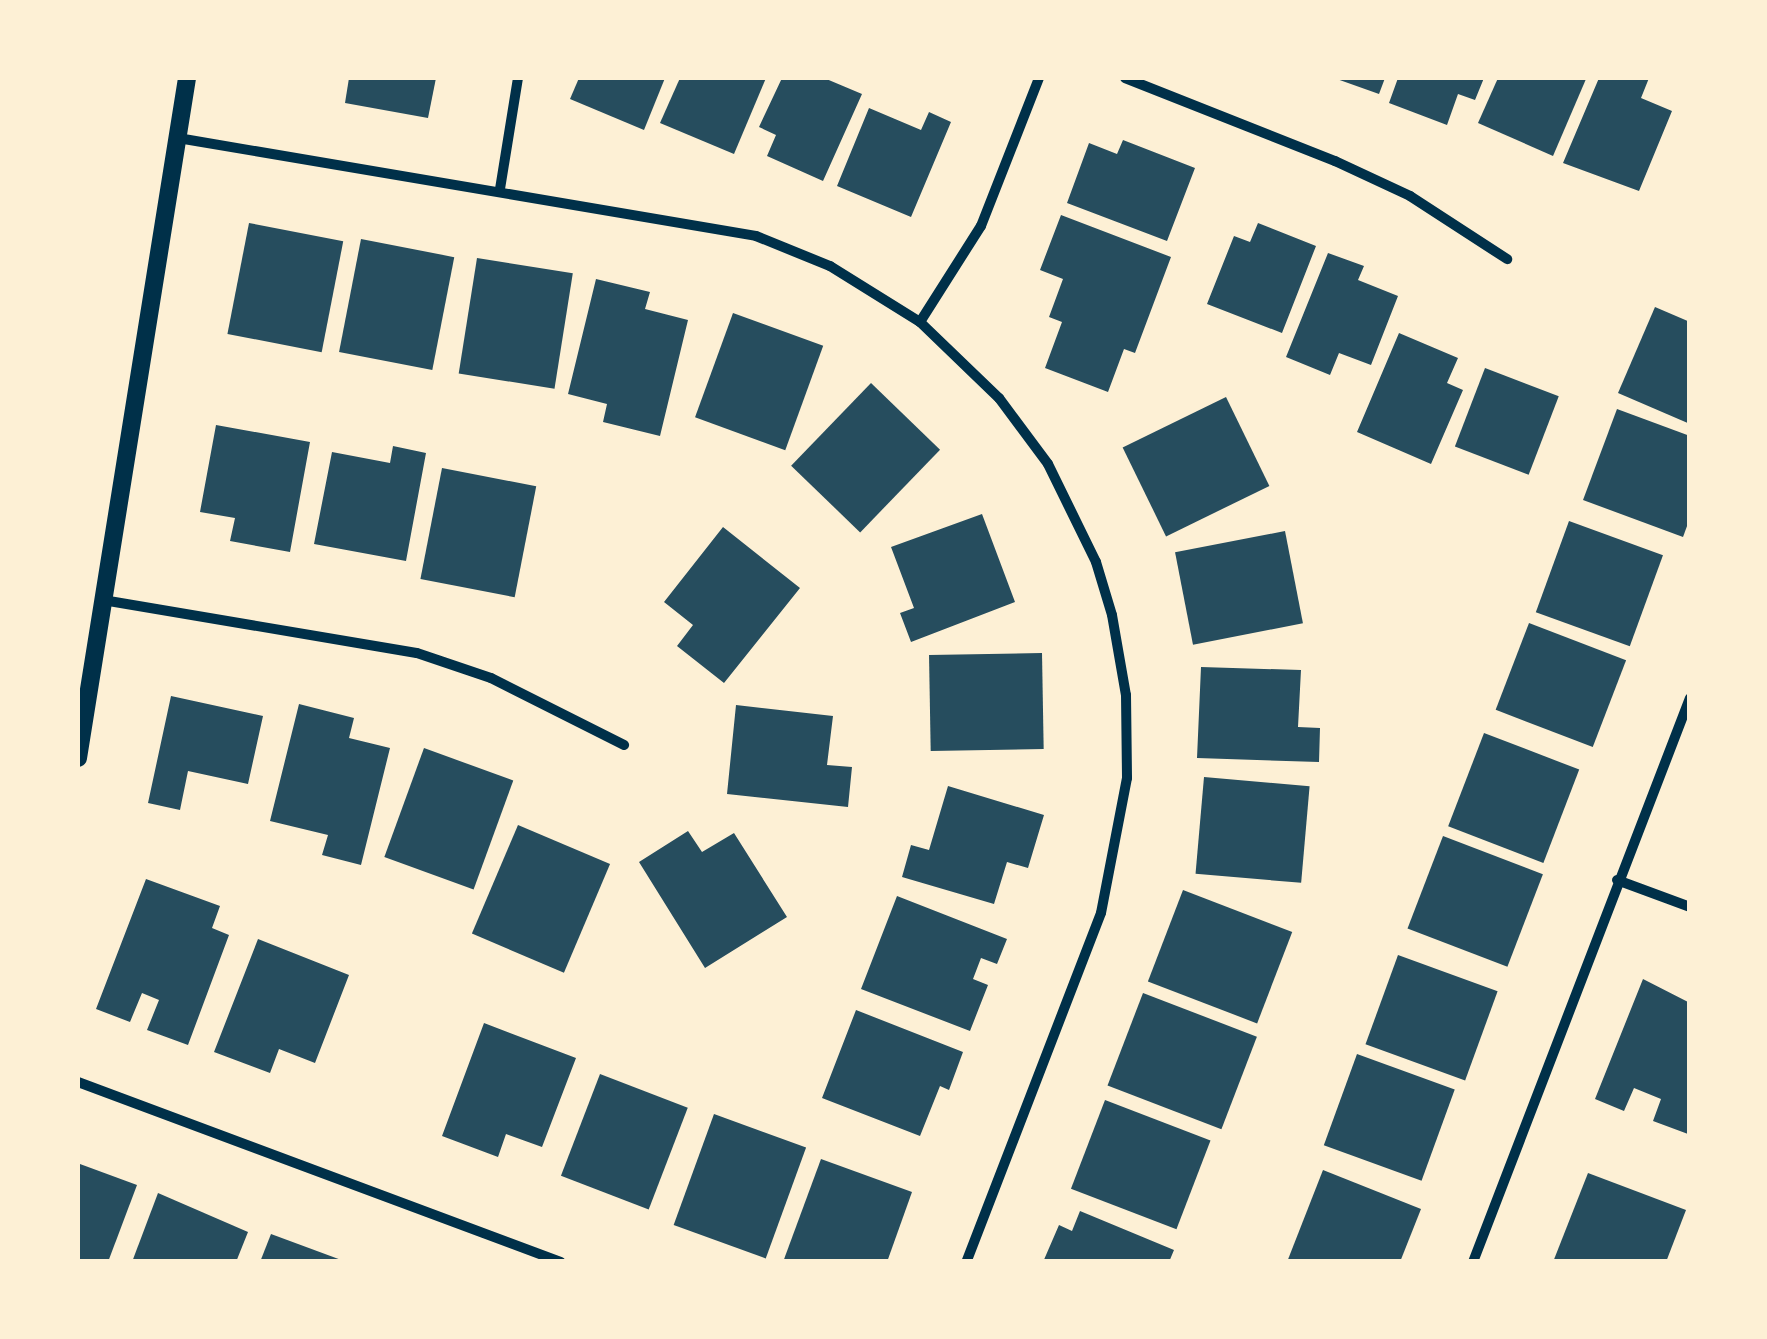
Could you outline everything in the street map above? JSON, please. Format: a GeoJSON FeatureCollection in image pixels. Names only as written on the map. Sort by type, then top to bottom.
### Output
{"type":"FeatureCollection","features":[{"type":"Feature","properties":{"kind":"street"},"geometry":{"type":"LineString","coordinates":[[78,758],[187,78]]}},
{"type":"Feature","properties":{"kind":"street"},"geometry":{"type":"LineString","coordinates":[[500,189],[518,78]]}},
{"type":"Feature","properties":{"kind":"street"},"geometry":{"type":"LineString","coordinates":[[920,322],[981,226],[1039,78]]}},
{"type":"Feature","properties":{"kind":"street"},"geometry":{"type":"LineString","coordinates":[[1125,78],[1335,160],[1410,196],[1507,259]]}},
{"type":"Feature","properties":{"kind":"street"},"geometry":{"type":"LineString","coordinates":[[178,138],[500,189],[756,236],[830,266],[920,322],[1000,398],[1056,480],[1096,562],[1126,696],[1127,778],[1101,912],[966,1262]]}},
{"type":"Feature","properties":{"kind":"street"},"geometry":{"type":"LineString","coordinates":[[103,600],[417,653],[491,678],[624,745]]}},
{"type":"Feature","properties":{"kind":"street"},"geometry":{"type":"LineString","coordinates":[[1473,1262],[1690,698]]}},
{"type":"Feature","properties":{"kind":"street"},"geometry":{"type":"LineString","coordinates":[[1618,880],[1690,906]]}},
{"type":"Feature","properties":{"kind":"street"},"geometry":{"type":"LineString","coordinates":[[78,1082],[562,1262]]}},
{"type":"Feature","properties":{"kind":"building"},"geometry":{"type":"Polygon","coordinates":[[[349,78],[436,78],[428,118],[345,103],[349,78]]]}},
{"type":"Feature","properties":{"kind":"building"},"geometry":{"type":"Polygon","coordinates":[[[579,78],[665,78],[644,130],[570,99],[579,78]]]}},
{"type":"Feature","properties":{"kind":"building"},"geometry":{"type":"Polygon","coordinates":[[[680,78],[766,78],[734,154],[660,123],[680,78]]]}},
{"type":"Feature","properties":{"kind":"building"},"geometry":{"type":"Polygon","coordinates":[[[782,78],[824,78],[862,94],[823,181],[767,156],[776,135],[759,127],[782,78]]]}},
{"type":"Feature","properties":{"kind":"building"},"geometry":{"type":"Polygon","coordinates":[[[1334,78],[1385,78],[1379,94],[1334,78]]]}},
{"type":"Feature","properties":{"kind":"building"},"geometry":{"type":"Polygon","coordinates":[[[1398,78],[1484,78],[1475,100],[1458,94],[1447,125],[1389,103],[1398,78]]]}},
{"type":"Feature","properties":{"kind":"building"},"geometry":{"type":"Polygon","coordinates":[[[1498,78],[1586,79],[1553,156],[1478,123],[1498,78]]]}},
{"type":"Feature","properties":{"kind":"building"},"geometry":{"type":"Polygon","coordinates":[[[1599,78],[1649,78],[1641,98],[1672,111],[1639,191],[1563,163],[1599,78]]]}},
{"type":"Feature","properties":{"kind":"building"},"geometry":{"type":"Polygon","coordinates":[[[869,108],[921,130],[929,112],[951,122],[911,217],[837,186],[869,108]]]}},
{"type":"Feature","properties":{"kind":"building"},"geometry":{"type":"Polygon","coordinates":[[[1123,140],[1195,168],[1167,241],[1067,203],[1089,143],[1117,154],[1123,140]]]}},
{"type":"Feature","properties":{"kind":"building"},"geometry":{"type":"Polygon","coordinates":[[[1061,215],[1171,257],[1135,353],[1124,349],[1108,392],[1045,368],[1062,322],[1049,317],[1063,279],[1040,270],[1061,215]]]}},
{"type":"Feature","properties":{"kind":"building"},"geometry":{"type":"Polygon","coordinates":[[[249,223],[343,241],[322,352],[227,334],[249,223]]]}},
{"type":"Feature","properties":{"kind":"building"},"geometry":{"type":"Polygon","coordinates":[[[1258,223],[1316,246],[1282,333],[1207,304],[1234,236],[1250,242],[1258,223]]]}},
{"type":"Feature","properties":{"kind":"building"},"geometry":{"type":"Polygon","coordinates":[[[361,239],[454,257],[432,370],[339,352],[361,239]]]}},
{"type":"Feature","properties":{"kind":"building"},"geometry":{"type":"Polygon","coordinates":[[[1328,253],[1364,266],[1358,280],[1398,296],[1371,365],[1339,353],[1330,375],[1286,357],[1328,253]]]}},
{"type":"Feature","properties":{"kind":"building"},"geometry":{"type":"Polygon","coordinates":[[[477,258],[573,273],[555,389],[459,374],[477,258]]]}},
{"type":"Feature","properties":{"kind":"building"},"geometry":{"type":"Polygon","coordinates":[[[596,279],[650,292],[645,309],[688,320],[660,436],[603,422],[607,404],[568,394],[596,279]]]}},
{"type":"Feature","properties":{"kind":"building"},"geometry":{"type":"Polygon","coordinates":[[[1655,307],[1690,322],[1690,424],[1618,393],[1655,307]]]}},
{"type":"Feature","properties":{"kind":"building"},"geometry":{"type":"Polygon","coordinates":[[[733,313],[823,346],[785,450],[695,417],[733,313]]]}},
{"type":"Feature","properties":{"kind":"building"},"geometry":{"type":"Polygon","coordinates":[[[1399,333],[1458,358],[1447,383],[1463,390],[1431,464],[1357,432],[1399,333]]]}},
{"type":"Feature","properties":{"kind":"building"},"geometry":{"type":"Polygon","coordinates":[[[1485,368],[1559,396],[1529,475],[1455,446],[1485,368]]]}},
{"type":"Feature","properties":{"kind":"building"},"geometry":{"type":"Polygon","coordinates":[[[871,383],[940,450],[860,532],[791,466],[871,383]]]}},
{"type":"Feature","properties":{"kind":"building"},"geometry":{"type":"Polygon","coordinates":[[[1226,397],[1269,486],[1166,536],[1123,447],[1226,397]]]}},
{"type":"Feature","properties":{"kind":"building"},"geometry":{"type":"Polygon","coordinates":[[[1617,409],[1690,436],[1690,518],[1683,537],[1583,500],[1617,409]]]}},
{"type":"Feature","properties":{"kind":"building"},"geometry":{"type":"Polygon","coordinates":[[[216,425],[310,442],[290,552],[230,541],[235,518],[200,512],[216,425]]]}},
{"type":"Feature","properties":{"kind":"building"},"geometry":{"type":"Polygon","coordinates":[[[393,446],[426,453],[406,561],[314,544],[332,452],[390,463],[393,446]]]}},
{"type":"Feature","properties":{"kind":"building"},"geometry":{"type":"Polygon","coordinates":[[[442,468],[536,486],[515,597],[420,579],[442,468]]]}},
{"type":"Feature","properties":{"kind":"building"},"geometry":{"type":"Polygon","coordinates":[[[982,514],[1015,602],[911,642],[900,613],[914,608],[891,547],[982,514]]]}},
{"type":"Feature","properties":{"kind":"building"},"geometry":{"type":"Polygon","coordinates":[[[1569,521],[1663,555],[1630,646],[1536,612],[1569,521]]]}},
{"type":"Feature","properties":{"kind":"building"},"geometry":{"type":"Polygon","coordinates":[[[723,527],[800,588],[724,683],[677,646],[693,625],[664,602],[723,527]]]}},
{"type":"Feature","properties":{"kind":"building"},"geometry":{"type":"Polygon","coordinates":[[[1285,531],[1303,623],[1193,645],[1175,552],[1285,531]]]}},
{"type":"Feature","properties":{"kind":"building"},"geometry":{"type":"Polygon","coordinates":[[[1529,623],[1626,660],[1593,747],[1496,710],[1529,623]]]}},
{"type":"Feature","properties":{"kind":"building"},"geometry":{"type":"Polygon","coordinates":[[[1042,653],[1044,749],[931,751],[929,655],[1042,653]]]}},
{"type":"Feature","properties":{"kind":"building"},"geometry":{"type":"Polygon","coordinates":[[[1201,667],[1301,670],[1298,727],[1320,728],[1319,762],[1197,758],[1201,667]]]}},
{"type":"Feature","properties":{"kind":"building"},"geometry":{"type":"Polygon","coordinates":[[[171,696],[263,716],[248,784],[188,771],[180,810],[148,803],[171,696]]]}},
{"type":"Feature","properties":{"kind":"building"},"geometry":{"type":"Polygon","coordinates":[[[299,704],[354,718],[349,738],[390,748],[361,865],[322,855],[328,835],[270,821],[299,704]]]}},
{"type":"Feature","properties":{"kind":"building"},"geometry":{"type":"Polygon","coordinates":[[[736,705],[833,716],[827,765],[852,767],[848,807],[727,794],[736,705]]]}},
{"type":"Feature","properties":{"kind":"building"},"geometry":{"type":"Polygon","coordinates":[[[1484,733],[1579,770],[1543,863],[1448,826],[1484,733]]]}},
{"type":"Feature","properties":{"kind":"building"},"geometry":{"type":"Polygon","coordinates":[[[424,748],[513,780],[474,889],[384,857],[424,748]]]}},
{"type":"Feature","properties":{"kind":"building"},"geometry":{"type":"Polygon","coordinates":[[[1204,777],[1310,786],[1301,883],[1196,874],[1204,777]]]}},
{"type":"Feature","properties":{"kind":"building"},"geometry":{"type":"Polygon","coordinates":[[[948,786],[1044,815],[1028,868],[1007,862],[994,904],[902,877],[911,845],[929,850],[948,786]]]}},
{"type":"Feature","properties":{"kind":"building"},"geometry":{"type":"Polygon","coordinates":[[[518,825],[610,864],[564,973],[472,934],[518,825]]]}},
{"type":"Feature","properties":{"kind":"building"},"geometry":{"type":"Polygon","coordinates":[[[688,831],[702,852],[734,833],[787,917],[705,968],[639,862],[688,831]]]}},
{"type":"Feature","properties":{"kind":"building"},"geometry":{"type":"Polygon","coordinates":[[[1443,836],[1543,874],[1507,967],[1408,928],[1443,836]]]}},
{"type":"Feature","properties":{"kind":"building"},"geometry":{"type":"Polygon","coordinates":[[[146,879],[220,906],[212,928],[229,935],[188,1045],[147,1030],[159,1000],[142,993],[130,1022],[96,1009],[146,879]]]}},
{"type":"Feature","properties":{"kind":"building"},"geometry":{"type":"Polygon","coordinates":[[[1183,890],[1292,932],[1257,1023],[1148,981],[1183,890]]]}},
{"type":"Feature","properties":{"kind":"building"},"geometry":{"type":"Polygon","coordinates":[[[897,896],[1007,939],[997,964],[981,958],[973,979],[988,985],[970,1031],[861,989],[897,896]]]}},
{"type":"Feature","properties":{"kind":"building"},"geometry":{"type":"Polygon","coordinates":[[[258,939],[349,975],[315,1063],[279,1049],[270,1073],[214,1052],[258,939]]]}},
{"type":"Feature","properties":{"kind":"building"},"geometry":{"type":"Polygon","coordinates":[[[1398,955],[1498,991],[1465,1081],[1366,1044],[1398,955]]]}},
{"type":"Feature","properties":{"kind":"building"},"geometry":{"type":"Polygon","coordinates":[[[1643,979],[1690,1003],[1688,1134],[1653,1121],[1661,1099],[1634,1088],[1624,1111],[1595,1099],[1643,979]]]}},
{"type":"Feature","properties":{"kind":"building"},"geometry":{"type":"Polygon","coordinates":[[[1143,993],[1257,1037],[1221,1129],[1108,1085],[1143,993]]]}},
{"type":"Feature","properties":{"kind":"building"},"geometry":{"type":"Polygon","coordinates":[[[856,1010],[963,1052],[949,1090],[940,1086],[920,1136],[822,1098],[856,1010]]]}},
{"type":"Feature","properties":{"kind":"building"},"geometry":{"type":"Polygon","coordinates":[[[484,1023],[576,1058],[542,1147],[506,1134],[498,1157],[442,1136],[484,1023]]]}},
{"type":"Feature","properties":{"kind":"building"},"geometry":{"type":"Polygon","coordinates":[[[1357,1054],[1455,1090],[1422,1181],[1324,1145],[1357,1054]]]}},
{"type":"Feature","properties":{"kind":"building"},"geometry":{"type":"Polygon","coordinates":[[[600,1074],[688,1108],[649,1209],[561,1176],[600,1074]]]}},
{"type":"Feature","properties":{"kind":"building"},"geometry":{"type":"Polygon","coordinates":[[[1105,1100],[1210,1140],[1176,1229],[1071,1189],[1105,1100]]]}},
{"type":"Feature","properties":{"kind":"building"},"geometry":{"type":"Polygon","coordinates":[[[714,1114],[806,1148],[766,1258],[674,1225],[714,1114]]]}},
{"type":"Feature","properties":{"kind":"building"},"geometry":{"type":"Polygon","coordinates":[[[821,1159],[912,1192],[887,1262],[783,1262],[821,1159]]]}},
{"type":"Feature","properties":{"kind":"building"},"geometry":{"type":"Polygon","coordinates":[[[80,1164],[137,1185],[108,1262],[78,1262],[80,1164]]]}},
{"type":"Feature","properties":{"kind":"building"},"geometry":{"type":"Polygon","coordinates":[[[1323,1170],[1421,1209],[1400,1262],[1287,1262],[1323,1170]]]}},
{"type":"Feature","properties":{"kind":"building"},"geometry":{"type":"Polygon","coordinates":[[[1588,1173],[1686,1210],[1666,1262],[1553,1262],[1588,1173]]]}},
{"type":"Feature","properties":{"kind":"building"},"geometry":{"type":"Polygon","coordinates":[[[158,1193],[248,1232],[236,1262],[132,1262],[158,1193]]]}},
{"type":"Feature","properties":{"kind":"building"},"geometry":{"type":"Polygon","coordinates":[[[1080,1211],[1174,1250],[1169,1262],[1043,1262],[1059,1225],[1072,1231],[1080,1211]]]}},
{"type":"Feature","properties":{"kind":"building"},"geometry":{"type":"Polygon","coordinates":[[[271,1234],[344,1261],[344,1262],[260,1262],[271,1234]]]}}]}
